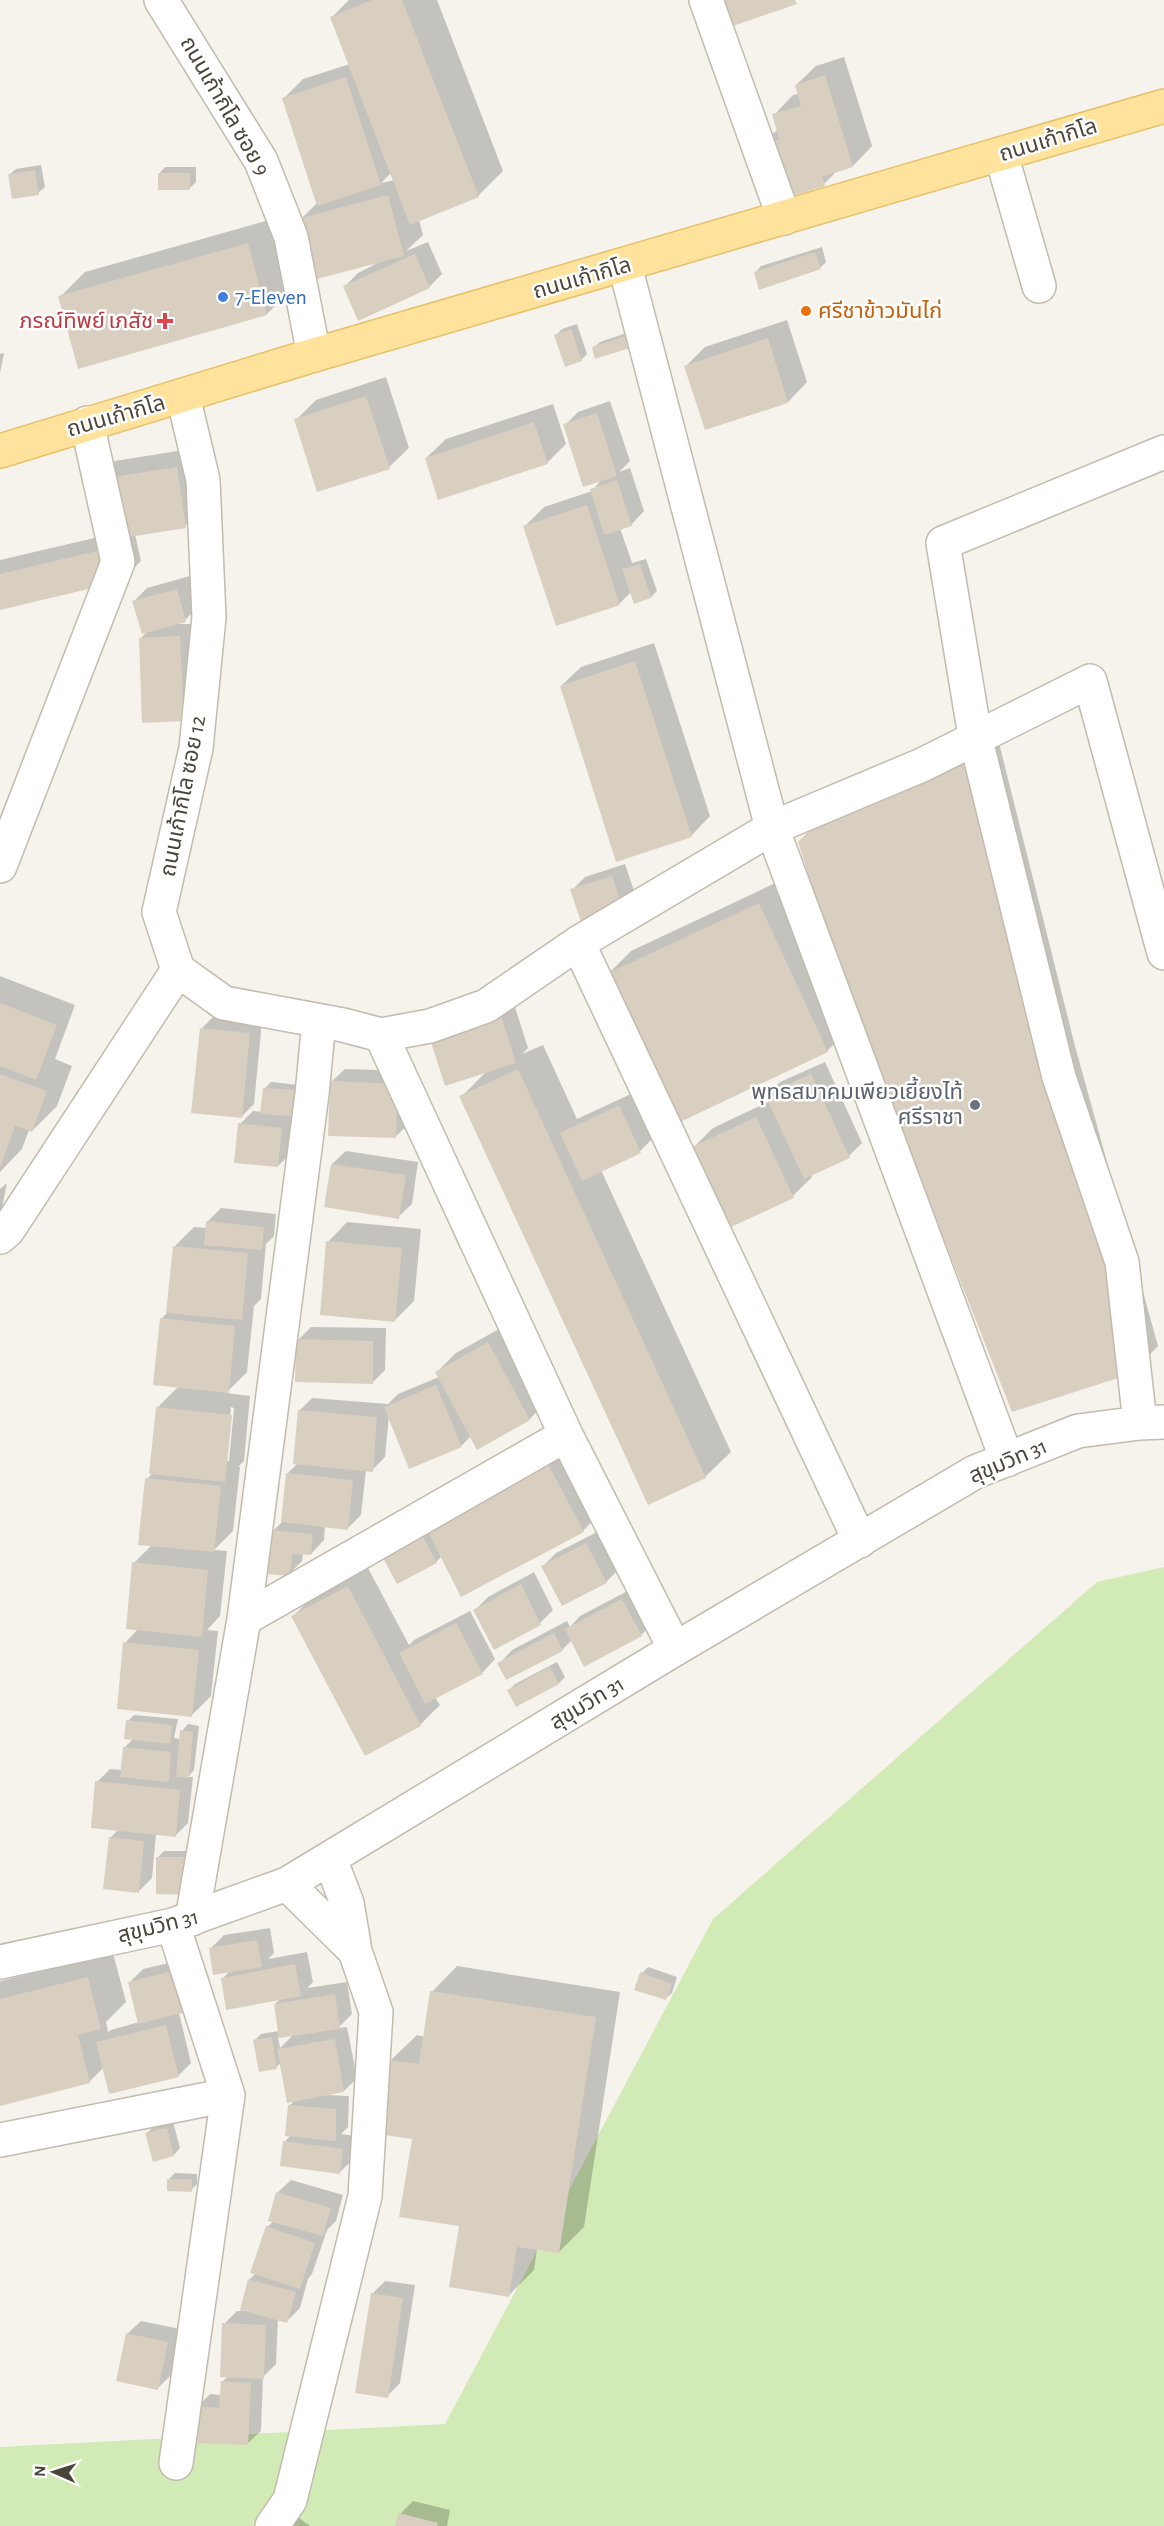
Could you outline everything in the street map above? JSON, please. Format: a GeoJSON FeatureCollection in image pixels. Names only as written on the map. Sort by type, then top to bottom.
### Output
{"type":"FeatureCollection","features":[{"type":"Feature","properties":{"kind":"main road","name":"ถนนเก้ากิโล"},"geometry":{"type":"LineString","coordinates":[[0,451],[87,423],[1164,106]]}},
{"type":"Feature","properties":{"kind":"street","name":"ถนนเก้ากิโล ซอย 9"},"geometry":{"type":"LineString","coordinates":[[161,0],[261,161],[291,237],[314,356]]}},
{"type":"Feature","properties":{"kind":"street"},"geometry":{"type":"LineString","coordinates":[[706,0],[784,218]]}},
{"type":"Feature","properties":{"kind":"street"},"geometry":{"type":"LineString","coordinates":[[1001,154],[1039,286]]}},
{"type":"Feature","properties":{"kind":"street"},"geometry":{"type":"LineString","coordinates":[[625,266],[772,828],[1007,1460]]}},
{"type":"Feature","properties":{"kind":"street","name":"ถนนเก้ากิโล ซอย 12"},"geometry":{"type":"LineString","coordinates":[[178,970],[159,912],[196,748],[209,617],[203,480],[183,396]]}},
{"type":"Feature","properties":{"kind":"street"},"geometry":{"type":"LineString","coordinates":[[0,866],[118,562],[87,423]]}},
{"type":"Feature","properties":{"kind":"street"},"geometry":{"type":"LineString","coordinates":[[1152,1422],[1122,1262],[1059,1077],[975,736],[943,543],[1164,452]]}},
{"type":"Feature","properties":{"kind":"street"},"geometry":{"type":"LineString","coordinates":[[0,1237],[15,1220],[178,970],[224,1003],[381,1035],[430,1026],[486,1006],[578,943],[772,828],[922,765],[975,736],[1090,681],[1164,953]]}},
{"type":"Feature","properties":{"kind":"street"},"geometry":{"type":"LineString","coordinates":[[578,943],[860,1541]]}},
{"type":"Feature","properties":{"kind":"street"},"geometry":{"type":"LineString","coordinates":[[176,2463],[228,2095],[182,1922],[244,1619],[312,1095],[319,1021]]}},
{"type":"Feature","properties":{"kind":"street"},"geometry":{"type":"LineString","coordinates":[[381,1035],[566,1435],[675,1649]]}},
{"type":"Feature","properties":{"kind":"street","name":"สุขุมวิท 31"},"geometry":{"type":"LineString","coordinates":[[0,1962],[182,1922],[287,1884],[675,1649],[975,1472],[1078,1431],[1152,1422]]}},
{"type":"Feature","properties":{"kind":"street"},"geometry":{"type":"LineString","coordinates":[[244,1619],[566,1435]]}},
{"type":"Feature","properties":{"kind":"street"},"geometry":{"type":"LineString","coordinates":[[272,2526],[290,2500],[365,2196],[375,2012],[355,1951],[347,1903],[330,1859]]}},
{"type":"Feature","properties":{"kind":"street"},"geometry":{"type":"LineString","coordinates":[[287,1884],[355,1951]]}},
{"type":"Feature","properties":{"kind":"street"},"geometry":{"type":"LineString","coordinates":[[0,2140],[228,2095]]}},
{"type":"Feature","properties":{"kind":"green space"},"geometry":{"type":"Polygon","coordinates":[[[1164,1567],[1164,2526],[0,2526],[0,2447],[445,2424],[713,1919],[1097,1582],[1164,1567]]]}},
{"type":"Feature","properties":{"kind":"building"},"geometry":{"type":"Polygon","coordinates":[[[372,0],[402,0],[479,197],[410,225],[330,17],[372,0]]]}},
{"type":"Feature","properties":{"kind":"building"},"geometry":{"type":"Polygon","coordinates":[[[721,0],[795,0],[797,4],[730,27],[721,0]]]}},
{"type":"Feature","properties":{"kind":"building"},"geometry":{"type":"Polygon","coordinates":[[[825,75],[853,167],[822,177],[825,186],[779,200],[761,144],[779,139],[772,114],[801,106],[795,85],[825,75]]]}},
{"type":"Feature","properties":{"kind":"building"},"geometry":{"type":"Polygon","coordinates":[[[346,77],[381,185],[317,206],[282,98],[346,77]]]}},
{"type":"Feature","properties":{"kind":"building"},"geometry":{"type":"Polygon","coordinates":[[[35,170],[39,195],[12,199],[8,174],[35,170]]]}},
{"type":"Feature","properties":{"kind":"building"},"geometry":{"type":"Polygon","coordinates":[[[158,173],[190,173],[190,190],[158,190],[158,173]]]}},
{"type":"Feature","properties":{"kind":"building"},"geometry":{"type":"Polygon","coordinates":[[[388,195],[404,256],[317,279],[301,218],[388,195]]]}},
{"type":"Feature","properties":{"kind":"building"},"geometry":{"type":"Polygon","coordinates":[[[248,243],[267,315],[78,369],[58,296],[248,243]]]}},
{"type":"Feature","properties":{"kind":"building"},"geometry":{"type":"Polygon","coordinates":[[[815,252],[821,269],[759,290],[754,272],[815,252]]]}},
{"type":"Feature","properties":{"kind":"building"},"geometry":{"type":"Polygon","coordinates":[[[415,254],[430,288],[358,321],[343,286],[415,254]]]}},
{"type":"Feature","properties":{"kind":"building"},"geometry":{"type":"Polygon","coordinates":[[[571,329],[582,361],[565,367],[554,335],[571,329]]]}},
{"type":"Feature","properties":{"kind":"building"},"geometry":{"type":"Polygon","coordinates":[[[638,332],[642,344],[595,359],[592,347],[638,332]]]}},
{"type":"Feature","properties":{"kind":"building"},"geometry":{"type":"Polygon","coordinates":[[[768,338],[788,403],[705,430],[684,366],[768,338]]]}},
{"type":"Feature","properties":{"kind":"building"},"geometry":{"type":"Polygon","coordinates":[[[366,396],[390,469],[317,492],[294,419],[366,396]]]}},
{"type":"Feature","properties":{"kind":"building"},"geometry":{"type":"Polygon","coordinates":[[[597,413],[617,476],[583,487],[563,424],[597,413]]]}},
{"type":"Feature","properties":{"kind":"building"},"geometry":{"type":"Polygon","coordinates":[[[534,422],[548,464],[438,500],[425,458],[534,422]]]}},
{"type":"Feature","properties":{"kind":"building"},"geometry":{"type":"Polygon","coordinates":[[[177,467],[186,528],[103,541],[94,480],[177,467]]]}},
{"type":"Feature","properties":{"kind":"building"},"geometry":{"type":"Polygon","coordinates":[[[617,480],[632,526],[604,535],[590,489],[617,480]]]}},
{"type":"Feature","properties":{"kind":"building"},"geometry":{"type":"Polygon","coordinates":[[[587,505],[620,605],[556,626],[523,526],[587,505]]]}},
{"type":"Feature","properties":{"kind":"building"},"geometry":{"type":"Polygon","coordinates":[[[114,547],[122,581],[0,610],[0,574],[114,547]]]}},
{"type":"Feature","properties":{"kind":"building"},"geometry":{"type":"Polygon","coordinates":[[[640,564],[651,598],[634,604],[622,569],[640,564]]]}},
{"type":"Feature","properties":{"kind":"building"},"geometry":{"type":"Polygon","coordinates":[[[177,589],[186,622],[142,634],[132,601],[177,589]]]}},
{"type":"Feature","properties":{"kind":"building"},"geometry":{"type":"Polygon","coordinates":[[[180,636],[184,721],[142,723],[139,638],[180,636]]]}},
{"type":"Feature","properties":{"kind":"building"},"geometry":{"type":"Polygon","coordinates":[[[635,661],[692,837],[616,862],[560,686],[635,661]]]}},
{"type":"Feature","properties":{"kind":"building","name":"พุทธสมาคมเพียวเยี้ยงไท้ ศรีราชา"},"geometry":{"type":"Polygon","coordinates":[[[970,751],[1051,1072],[1134,1373],[1012,1412],[904,1138],[819,908],[798,842],[810,830],[826,820],[970,751]]]}},
{"type":"Feature","properties":{"kind":"building"},"geometry":{"type":"Polygon","coordinates":[[[612,876],[623,908],[581,922],[570,889],[612,876]]]}},
{"type":"Feature","properties":{"kind":"building"},"geometry":{"type":"Polygon","coordinates":[[[759,903],[828,1052],[674,1125],[604,975],[759,903]]]}},
{"type":"Feature","properties":{"kind":"building"},"geometry":{"type":"Polygon","coordinates":[[[0,1003],[57,1025],[36,1080],[0,1066],[0,1003]]]}},
{"type":"Feature","properties":{"kind":"building"},"geometry":{"type":"Polygon","coordinates":[[[501,1016],[516,1063],[445,1086],[430,1039],[501,1016]]]}},
{"type":"Feature","properties":{"kind":"building"},"geometry":{"type":"Polygon","coordinates":[[[200,1028],[250,1033],[242,1118],[191,1113],[200,1028]]]}},
{"type":"Feature","properties":{"kind":"building"},"geometry":{"type":"Polygon","coordinates":[[[518,1069],[706,1478],[648,1505],[459,1096],[518,1069]]]}},
{"type":"Feature","properties":{"kind":"building"},"geometry":{"type":"Polygon","coordinates":[[[0,1074],[47,1091],[32,1132],[15,1126],[0,1168],[0,1074]]]}},
{"type":"Feature","properties":{"kind":"building"},"geometry":{"type":"Polygon","coordinates":[[[811,1074],[850,1158],[804,1179],[765,1095],[811,1074]]]}},
{"type":"Feature","properties":{"kind":"building"},"geometry":{"type":"Polygon","coordinates":[[[330,1081],[398,1084],[396,1138],[328,1136],[330,1081]]]}},
{"type":"Feature","properties":{"kind":"building"},"geometry":{"type":"Polygon","coordinates":[[[263,1088],[294,1090],[291,1116],[260,1114],[263,1088]]]}},
{"type":"Feature","properties":{"kind":"building"},"geometry":{"type":"Polygon","coordinates":[[[619,1105],[641,1153],[582,1181],[560,1133],[619,1105]]]}},
{"type":"Feature","properties":{"kind":"building"},"geometry":{"type":"Polygon","coordinates":[[[756,1117],[794,1198],[729,1228],[692,1147],[756,1117]]]}},
{"type":"Feature","properties":{"kind":"building"},"geometry":{"type":"Polygon","coordinates":[[[238,1123],[282,1128],[278,1167],[234,1163],[238,1123]]]}},
{"type":"Feature","properties":{"kind":"building"},"geometry":{"type":"Polygon","coordinates":[[[331,1164],[406,1175],[399,1219],[324,1207],[331,1164]]]}},
{"type":"Feature","properties":{"kind":"building"},"geometry":{"type":"Polygon","coordinates":[[[206,1221],[264,1227],[262,1250],[204,1245],[206,1221]]]}},
{"type":"Feature","properties":{"kind":"building"},"geometry":{"type":"Polygon","coordinates":[[[326,1241],[402,1248],[395,1322],[320,1315],[326,1241]]]}},
{"type":"Feature","properties":{"kind":"building"},"geometry":{"type":"Polygon","coordinates":[[[173,1246],[248,1253],[242,1320],[166,1313],[173,1246]]]}},
{"type":"Feature","properties":{"kind":"building"},"geometry":{"type":"Polygon","coordinates":[[[160,1318],[235,1326],[229,1393],[153,1385],[160,1318]]]}},
{"type":"Feature","properties":{"kind":"building"},"geometry":{"type":"Polygon","coordinates":[[[296,1339],[373,1341],[373,1384],[295,1382],[296,1339]]]}},
{"type":"Feature","properties":{"kind":"building"},"geometry":{"type":"Polygon","coordinates":[[[488,1342],[530,1420],[477,1450],[435,1372],[488,1342]]]}},
{"type":"Feature","properties":{"kind":"building"},"geometry":{"type":"Polygon","coordinates":[[[436,1385],[462,1447],[409,1469],[384,1407],[436,1385]]]}},
{"type":"Feature","properties":{"kind":"building"},"geometry":{"type":"Polygon","coordinates":[[[156,1407],[232,1415],[225,1482],[149,1474],[156,1407]]]}},
{"type":"Feature","properties":{"kind":"building"},"geometry":{"type":"Polygon","coordinates":[[[298,1410],[377,1417],[373,1472],[293,1464],[298,1410]]]}},
{"type":"Feature","properties":{"kind":"building"},"geometry":{"type":"Polygon","coordinates":[[[547,1462],[584,1532],[461,1597],[425,1526],[547,1462]]]}},
{"type":"Feature","properties":{"kind":"building"},"geometry":{"type":"Polygon","coordinates":[[[286,1473],[353,1480],[348,1530],[281,1522],[286,1473]]]}},
{"type":"Feature","properties":{"kind":"building"},"geometry":{"type":"Polygon","coordinates":[[[145,1478],[221,1486],[214,1552],[138,1545],[145,1478]]]}},
{"type":"Feature","properties":{"kind":"building"},"geometry":{"type":"Polygon","coordinates":[[[271,1530],[313,1534],[311,1555],[292,1554],[290,1576],[267,1574],[271,1530]]]}},
{"type":"Feature","properties":{"kind":"building"},"geometry":{"type":"Polygon","coordinates":[[[422,1535],[437,1563],[397,1584],[382,1556],[422,1535]]]}},
{"type":"Feature","properties":{"kind":"building"},"geometry":{"type":"Polygon","coordinates":[[[586,1543],[607,1583],[562,1606],[541,1566],[586,1543]]]}},
{"type":"Feature","properties":{"kind":"building"},"geometry":{"type":"Polygon","coordinates":[[[132,1562],[208,1570],[202,1637],[126,1629],[132,1562]]]}},
{"type":"Feature","properties":{"kind":"building"},"geometry":{"type":"Polygon","coordinates":[[[521,1584],[541,1625],[494,1650],[473,1610],[521,1584]]]}},
{"type":"Feature","properties":{"kind":"building"},"geometry":{"type":"Polygon","coordinates":[[[348,1586],[421,1726],[365,1756],[291,1616],[348,1586]]]}},
{"type":"Feature","properties":{"kind":"building"},"geometry":{"type":"Polygon","coordinates":[[[622,1599],[642,1636],[584,1667],[565,1629],[622,1599]]]}},
{"type":"Feature","properties":{"kind":"building"},"geometry":{"type":"Polygon","coordinates":[[[456,1623],[483,1674],[425,1704],[399,1653],[456,1623]]]}},
{"type":"Feature","properties":{"kind":"building"},"geometry":{"type":"Polygon","coordinates":[[[554,1633],[563,1651],[506,1680],[497,1663],[554,1633]]]}},
{"type":"Feature","properties":{"kind":"building"},"geometry":{"type":"Polygon","coordinates":[[[123,1642],[199,1650],[192,1717],[117,1709],[123,1642]]]}},
{"type":"Feature","properties":{"kind":"building"},"geometry":{"type":"Polygon","coordinates":[[[550,1667],[559,1684],[516,1707],[507,1690],[550,1667]]]}},
{"type":"Feature","properties":{"kind":"building"},"geometry":{"type":"Polygon","coordinates":[[[126,1720],[172,1725],[170,1744],[124,1739],[126,1720]]]}},
{"type":"Feature","properties":{"kind":"building"},"geometry":{"type":"Polygon","coordinates":[[[180,1730],[193,1732],[189,1778],[176,1777],[180,1730]]]}},
{"type":"Feature","properties":{"kind":"building"},"geometry":{"type":"Polygon","coordinates":[[[123,1747],[171,1752],[169,1782],[120,1777],[123,1747]]]}},
{"type":"Feature","properties":{"kind":"building"},"geometry":{"type":"Polygon","coordinates":[[[95,1781],[180,1790],[176,1837],[91,1828],[95,1781]]]}},
{"type":"Feature","properties":{"kind":"building"},"geometry":{"type":"Polygon","coordinates":[[[109,1837],[144,1841],[139,1893],[103,1889],[109,1837]]]}},
{"type":"Feature","properties":{"kind":"building"},"geometry":{"type":"Polygon","coordinates":[[[156,1857],[187,1857],[187,1895],[156,1894],[156,1857]]]}},
{"type":"Feature","properties":{"kind":"building"},"geometry":{"type":"Polygon","coordinates":[[[257,1940],[262,1967],[213,1975],[209,1948],[257,1940]]]}},
{"type":"Feature","properties":{"kind":"building"},"geometry":{"type":"Polygon","coordinates":[[[295,1964],[301,1996],[226,2010],[221,1978],[295,1964]]]}},
{"type":"Feature","properties":{"kind":"building"},"geometry":{"type":"Polygon","coordinates":[[[185,1968],[195,2010],[138,2024],[128,1982],[185,1968]]]}},
{"type":"Feature","properties":{"kind":"building"},"geometry":{"type":"Polygon","coordinates":[[[640,1972],[672,1984],[666,2000],[634,1990],[640,1972]]]}},
{"type":"Feature","properties":{"kind":"building"},"geometry":{"type":"Polygon","coordinates":[[[88,1977],[101,2029],[78,2035],[90,2083],[0,2106],[0,1999],[88,1977]]]}},
{"type":"Feature","properties":{"kind":"building"},"geometry":{"type":"Polygon","coordinates":[[[430,1991],[596,2017],[559,2253],[517,2247],[509,2297],[449,2287],[459,2226],[399,2217],[412,2139],[378,2134],[390,2060],[419,2064],[430,1991]]]}},
{"type":"Feature","properties":{"kind":"building"},"geometry":{"type":"Polygon","coordinates":[[[335,1994],[340,2029],[279,2038],[274,2004],[335,1994]]]}},
{"type":"Feature","properties":{"kind":"building"},"geometry":{"type":"Polygon","coordinates":[[[166,2025],[179,2077],[109,2094],[96,2042],[166,2025]]]}},
{"type":"Feature","properties":{"kind":"building"},"geometry":{"type":"Polygon","coordinates":[[[272,2037],[277,2069],[259,2072],[253,2040],[272,2037]]]}},
{"type":"Feature","properties":{"kind":"building"},"geometry":{"type":"Polygon","coordinates":[[[335,2039],[344,2092],[287,2103],[277,2049],[335,2039]]]}},
{"type":"Feature","properties":{"kind":"building"},"geometry":{"type":"Polygon","coordinates":[[[288,2105],[336,2109],[336,2141],[285,2136],[288,2105]]]}},
{"type":"Feature","properties":{"kind":"building"},"geometry":{"type":"Polygon","coordinates":[[[167,2128],[174,2156],[153,2162],[145,2133],[167,2128]]]}},
{"type":"Feature","properties":{"kind":"building"},"geometry":{"type":"Polygon","coordinates":[[[283,2141],[343,2149],[340,2174],[280,2166],[283,2141]]]}},
{"type":"Feature","properties":{"kind":"building"},"geometry":{"type":"Polygon","coordinates":[[[167,2179],[192,2179],[192,2192],[167,2191],[167,2179]]]}},
{"type":"Feature","properties":{"kind":"building"},"geometry":{"type":"Polygon","coordinates":[[[276,2192],[331,2208],[323,2236],[268,2221],[276,2192]]]}},
{"type":"Feature","properties":{"kind":"building"},"geometry":{"type":"Polygon","coordinates":[[[266,2226],[315,2243],[300,2289],[250,2273],[266,2226]]]}},
{"type":"Feature","properties":{"kind":"building"},"geometry":{"type":"Polygon","coordinates":[[[248,2279],[296,2292],[287,2323],[240,2310],[248,2279]]]}},
{"type":"Feature","properties":{"kind":"building"},"geometry":{"type":"Polygon","coordinates":[[[371,2293],[403,2298],[388,2398],[355,2393],[371,2293]]]}},
{"type":"Feature","properties":{"kind":"building"},"geometry":{"type":"Polygon","coordinates":[[[222,2323],[266,2325],[264,2379],[220,2377],[222,2323]]]}},
{"type":"Feature","properties":{"kind":"building"},"geometry":{"type":"Polygon","coordinates":[[[126,2333],[168,2342],[158,2390],[116,2381],[126,2333]]]}},
{"type":"Feature","properties":{"kind":"building"},"geometry":{"type":"Polygon","coordinates":[[[221,2381],[251,2383],[248,2445],[194,2443],[196,2406],[219,2408],[221,2381]]]}},
{"type":"Feature","properties":{"kind":"building"},"geometry":{"type":"Polygon","coordinates":[[[399,2513],[438,2523],[437,2526],[395,2526],[399,2513]]]}},
{"type":"Feature","properties":{"kind":"place","name":"7-Eleven"},"geometry":{"type":"Point","coordinates":[223,297]}},
{"type":"Feature","properties":{"kind":"place","name":"ศรีชาข้าวมันไก่"},"geometry":{"type":"Point","coordinates":[806,311]}},
{"type":"Feature","properties":{"kind":"place","name":"ภรณ์ทิพย์ เภสัช"},"geometry":{"type":"Point","coordinates":[165,321]}},
{"type":"Feature","properties":{"kind":"place","name":"พุทธสมาคมเพียวเยี้ยงไท้ ศรีราชา"},"geometry":{"type":"Point","coordinates":[975,1105]}}]}
